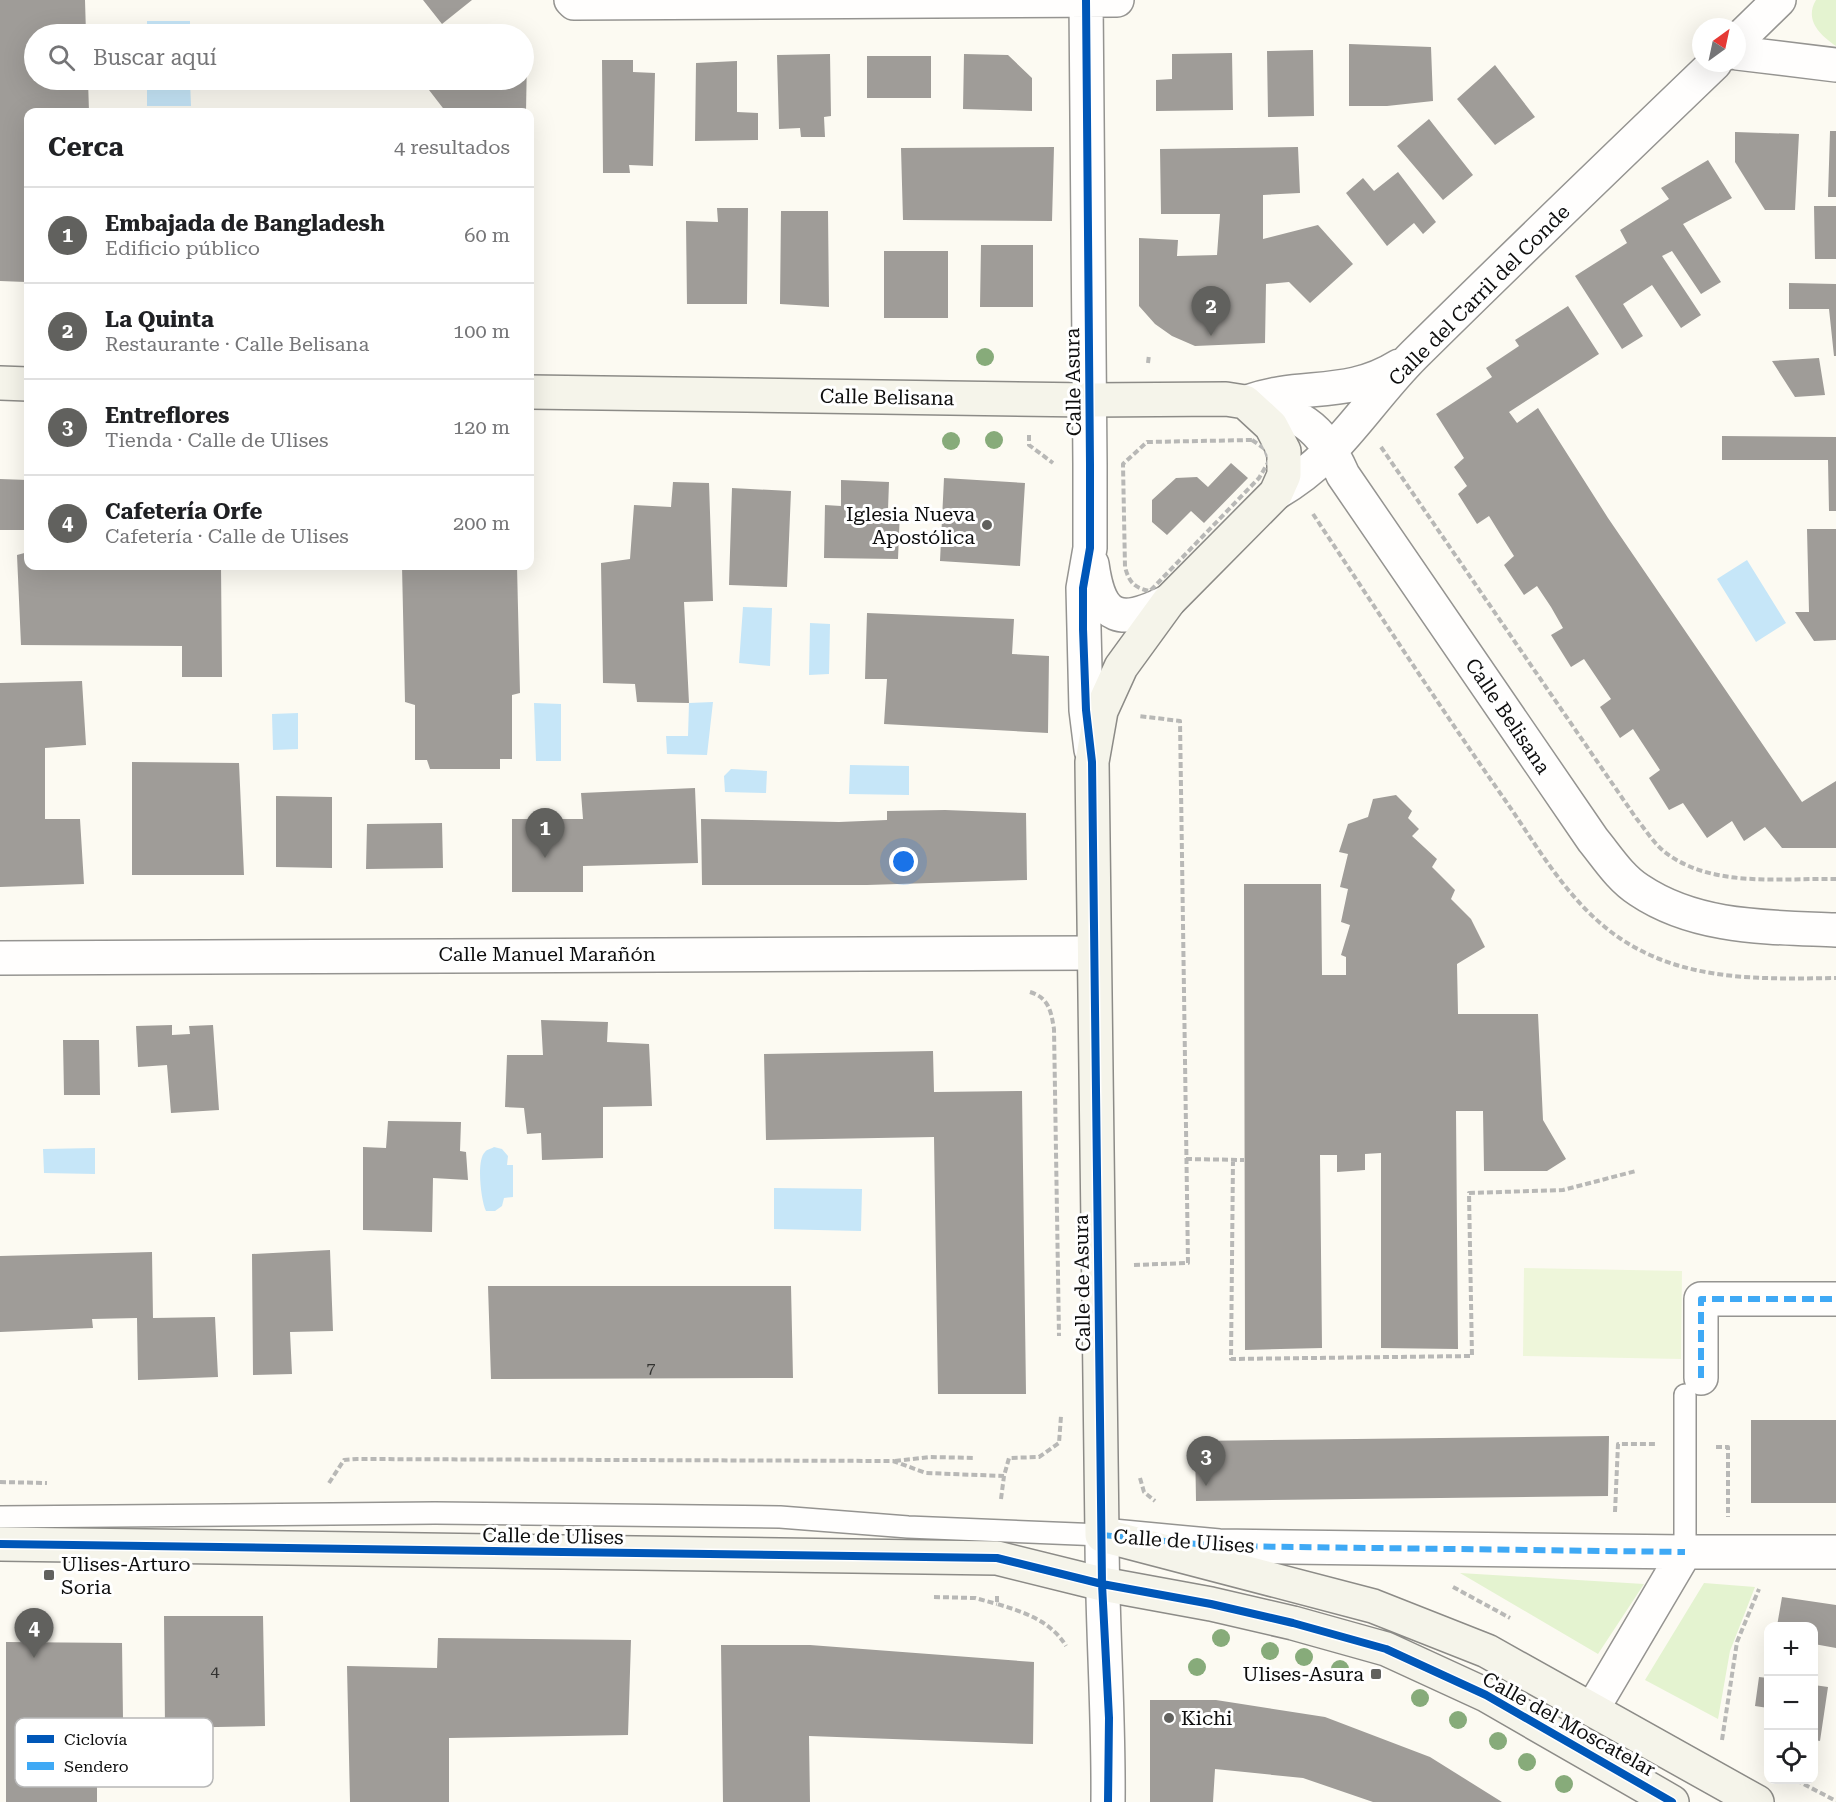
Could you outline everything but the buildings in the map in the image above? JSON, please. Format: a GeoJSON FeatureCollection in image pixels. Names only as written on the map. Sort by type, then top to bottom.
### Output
{"type":"FeatureCollection","features":[{"type":"Feature","properties":{"kind":"street"},"geometry":{"type":"LineString","coordinates":[[571,0],[574,3],[1096,0]]}},
{"type":"Feature","properties":{"kind":"street","name":"Calle Asura"},"geometry":{"type":"LineString","coordinates":[[1092,762],[1086,710],[1083,588],[1090,548],[1089,400],[1096,0]]}},
{"type":"Feature","properties":{"kind":"street"},"geometry":{"type":"LineString","coordinates":[[1746,32],[1779,0]]}},
{"type":"Feature","properties":{"kind":"street"},"geometry":{"type":"LineString","coordinates":[[1746,54],[1836,65]]}},
{"type":"Feature","properties":{"kind":"street","name":"Calle del Carril del Conde"},"geometry":{"type":"LineString","coordinates":[[1092,762],[1101,711],[1108,692],[1121,667],[1169,602],[1276,493],[1298,481],[1333,452],[1411,358],[1706,72]]}},
{"type":"Feature","properties":{"kind":"street","name":"Calle Belisana"},"geometry":{"type":"LineString","coordinates":[[1245,402],[1298,391],[1374,381],[1411,358]]}},
{"type":"Feature","properties":{"kind":"street"},"geometry":{"type":"LineString","coordinates":[[0,383],[24,384]]}},
{"type":"Feature","properties":{"kind":"street","name":"Calle Belisana"},"geometry":{"type":"LineString","coordinates":[[534,392],[1089,400],[1226,399],[1275,410],[1307,424],[1323,436],[1343,475],[1593,840],[1617,871],[1639,890],[1686,914],[1745,926],[1836,930]]}},
{"type":"Feature","properties":{"kind":"street"},"geometry":{"type":"LineString","coordinates":[[1245,402],[1271,426],[1284,451],[1286,464],[1276,493]]}},
{"type":"Feature","properties":{"kind":"street"},"geometry":{"type":"LineString","coordinates":[[1090,548],[1096,588],[1103,603],[1113,612],[1126,617],[1137,616],[1169,602]]}},
{"type":"Feature","properties":{"kind":"street","name":"Calle de Asura"},"geometry":{"type":"LineString","coordinates":[[1092,762],[1102,1584],[1109,1718],[1108,1802]]}},
{"type":"Feature","properties":{"kind":"street","name":"Calle Manuel Marañón"},"geometry":{"type":"LineString","coordinates":[[0,958],[1094,953]]}},
{"type":"Feature","properties":{"kind":"street"},"geometry":{"type":"LineString","coordinates":[[1693,1387],[1701,1299],[1836,1299]]}},
{"type":"Feature","properties":{"kind":"street","name":"Calle de Ulises"},"geometry":{"type":"LineString","coordinates":[[1102,1535],[1219,1546],[1836,1552]]}},
{"type":"Feature","properties":{"kind":"street","name":"Calle del Moscatelar"},"geometry":{"type":"LineString","coordinates":[[1102,1535],[1373,1606],[1487,1651],[1593,1708],[1757,1802]]}},
{"type":"Feature","properties":{"kind":"street","name":"Calle de Ulises"},"geometry":{"type":"LineString","coordinates":[[0,1544],[997,1558],[1102,1584]]}},
{"type":"Feature","properties":{"kind":"street"},"geometry":{"type":"LineString","coordinates":[[1593,1708],[1685,1552]]}},
{"type":"Feature","properties":{"kind":"street","name":"Calle del Moscatelar"},"geometry":{"type":"LineString","coordinates":[[1102,1584],[1211,1604],[1293,1623],[1386,1649],[1486,1695],[1672,1802]]}},
{"type":"Feature","properties":{"kind":"lane"},"geometry":{"type":"LineString","coordinates":[[1685,1552],[1685,1447],[1693,1387]]}},
{"type":"Feature","properties":{"kind":"lane","name":"Calle de Ulises"},"geometry":{"type":"LineString","coordinates":[[0,1517],[435,1513],[780,1517],[908,1527],[1102,1535]]}},
{"type":"Feature","properties":{"kind":"path"},"geometry":{"type":"LineString","coordinates":[[1252,440],[1265,449],[1269,461],[1259,478],[1150,591],[1138,589],[1129,581],[1125,567],[1123,464],[1147,442],[1252,440]]}},
{"type":"Feature","properties":{"kind":"path"},"geometry":{"type":"LineString","coordinates":[[1380,444],[1636,818],[1665,852],[1706,873],[1744,878],[1836,879]]}},
{"type":"Feature","properties":{"kind":"path"},"geometry":{"type":"LineString","coordinates":[[1132,710],[1136,715],[1180,721],[1188,1263],[1134,1265],[1134,1277]]}},
{"type":"Feature","properties":{"kind":"path"},"geometry":{"type":"LineString","coordinates":[[1186,1160],[1244,1160]]}},
{"type":"Feature","properties":{"kind":"path"},"geometry":{"type":"LineString","coordinates":[[1233,1160],[1231,1359],[1472,1356],[1469,1193],[1563,1190],[1636,1171]]}},
{"type":"Feature","properties":{"kind":"path"},"geometry":{"type":"LineString","coordinates":[[893,1461],[926,1473],[1004,1476],[1009,1458],[1039,1457],[1059,1443],[1061,1416]]}},
{"type":"Feature","properties":{"kind":"path"},"geometry":{"type":"LineString","coordinates":[[1604,1512],[1616,1512],[1618,1444],[1728,1447],[1728,1524]]}},
{"type":"Feature","properties":{"kind":"path"},"geometry":{"type":"LineString","coordinates":[[327,1486],[344,1460],[893,1461],[930,1457],[975,1458]]}},
{"type":"Feature","properties":{"kind":"path"},"geometry":{"type":"LineString","coordinates":[[0,1482],[58,1483]]}},
{"type":"Feature","properties":{"kind":"path"},"geometry":{"type":"LineString","coordinates":[[1722,1740],[1737,1642],[1762,1580]]}},
{"type":"Feature","properties":{"kind":"path"},"geometry":{"type":"LineString","coordinates":[[1805,1784],[1836,1801]]}},
{"type":"Feature","properties":{"kind":"green space"},"geometry":{"type":"Polygon","coordinates":[[[1816,0],[1836,0],[1836,46],[1819,32],[1813,20],[1813,7],[1816,0]]]}},
{"type":"Feature","properties":{"kind":"green space"},"geometry":{"type":"Polygon","coordinates":[[[1524,1268],[1682,1271],[1681,1359],[1523,1356],[1524,1268]]]}},
{"type":"Feature","properties":{"kind":"green space"},"geometry":{"type":"Polygon","coordinates":[[[1460,1573],[1644,1584],[1598,1654],[1460,1573]]]}},
{"type":"Feature","properties":{"kind":"green space"},"geometry":{"type":"Polygon","coordinates":[[[1704,1583],[1755,1587],[1730,1651],[1718,1719],[1645,1680],[1704,1583]]]}},
{"type":"Feature","properties":{"kind":"water"},"geometry":{"type":"Polygon","coordinates":[[[147,21],[190,21],[190,24],[147,24],[147,21]]]}},
{"type":"Feature","properties":{"kind":"water"},"geometry":{"type":"Polygon","coordinates":[[[147,90],[190,90],[191,106],[147,106],[147,90]]]}},
{"type":"Feature","properties":{"kind":"water"},"geometry":{"type":"Polygon","coordinates":[[[1747,560],[1786,623],[1756,642],[1717,579],[1747,560]]]}},
{"type":"Feature","properties":{"kind":"water"},"geometry":{"type":"Polygon","coordinates":[[[743,607],[772,608],[770,666],[739,663],[743,607]]]}},
{"type":"Feature","properties":{"kind":"water"},"geometry":{"type":"Polygon","coordinates":[[[810,623],[830,624],[829,674],[809,675],[810,623]]]}},
{"type":"Feature","properties":{"kind":"water"},"geometry":{"type":"Polygon","coordinates":[[[713,702],[707,755],[667,754],[666,736],[688,736],[689,703],[713,702]]]}},
{"type":"Feature","properties":{"kind":"water"},"geometry":{"type":"Polygon","coordinates":[[[534,703],[561,704],[561,761],[536,761],[534,703]]]}},
{"type":"Feature","properties":{"kind":"water"},"geometry":{"type":"Polygon","coordinates":[[[298,713],[298,749],[273,750],[272,714],[298,713]]]}},
{"type":"Feature","properties":{"kind":"water"},"geometry":{"type":"Polygon","coordinates":[[[850,765],[909,766],[909,795],[849,794],[850,765]]]}},
{"type":"Feature","properties":{"kind":"water"},"geometry":{"type":"Polygon","coordinates":[[[731,769],[767,771],[766,793],[725,792],[724,776],[731,769]]]}},
{"type":"Feature","properties":{"kind":"water"},"geometry":{"type":"Polygon","coordinates":[[[494,1147],[502,1149],[508,1156],[507,1165],[513,1165],[513,1197],[504,1198],[502,1206],[495,1211],[486,1211],[481,1190],[481,1163],[485,1152],[494,1147]]]}},
{"type":"Feature","properties":{"kind":"water"},"geometry":{"type":"Polygon","coordinates":[[[95,1148],[95,1174],[44,1173],[43,1149],[95,1148]]]}},
{"type":"Feature","properties":{"kind":"water"},"geometry":{"type":"Polygon","coordinates":[[[774,1188],[862,1189],[861,1231],[774,1229],[774,1188]]]}},
{"type":"Feature","properties":{"kind":"marked path"},"geometry":{"type":"LineString","coordinates":[[1701,1378],[1701,1299],[1836,1299]]}},
{"type":"Feature","properties":{"kind":"marked path"},"geometry":{"type":"LineString","coordinates":[[1102,1535],[1219,1546],[1685,1552]]}},
{"type":"Feature","properties":{"kind":"cycle path"},"geometry":{"type":"LineString","coordinates":[[1086,0],[1090,548],[1083,588],[1083,629],[1086,710],[1092,762],[1102,1584],[1109,1718],[1108,1802]]}},
{"type":"Feature","properties":{"kind":"cycle path"},"geometry":{"type":"LineString","coordinates":[[0,1544],[997,1558],[1102,1584],[1211,1604],[1293,1623],[1386,1649],[1486,1695],[1672,1802]]}},
{"type":"Feature","properties":{"kind":"place","name":"La Quinta"},"geometry":{"type":"Point","coordinates":[1211,336]}},
{"type":"Feature","properties":{"kind":"place","name":"Iglesia Nueva Apostólica"},"geometry":{"type":"Point","coordinates":[987,525]}},
{"type":"Feature","properties":{"kind":"place","name":"Embajada de Bangladesh"},"geometry":{"type":"Point","coordinates":[545,858]}},
{"type":"Feature","properties":{"kind":"place","name":"Entreflores"},"geometry":{"type":"Point","coordinates":[1206,1486]}},
{"type":"Feature","properties":{"kind":"place","name":"Ulises-Arturo Soria"},"geometry":{"type":"Point","coordinates":[49,1575]}},
{"type":"Feature","properties":{"kind":"place","name":"Cafetería Orfe"},"geometry":{"type":"Point","coordinates":[34,1658]}},
{"type":"Feature","properties":{"kind":"place","name":"Ulises-Asura"},"geometry":{"type":"Point","coordinates":[1376,1674]}},
{"type":"Feature","properties":{"kind":"place","name":"Kichi"},"geometry":{"type":"Point","coordinates":[1169,1718]}}]}
